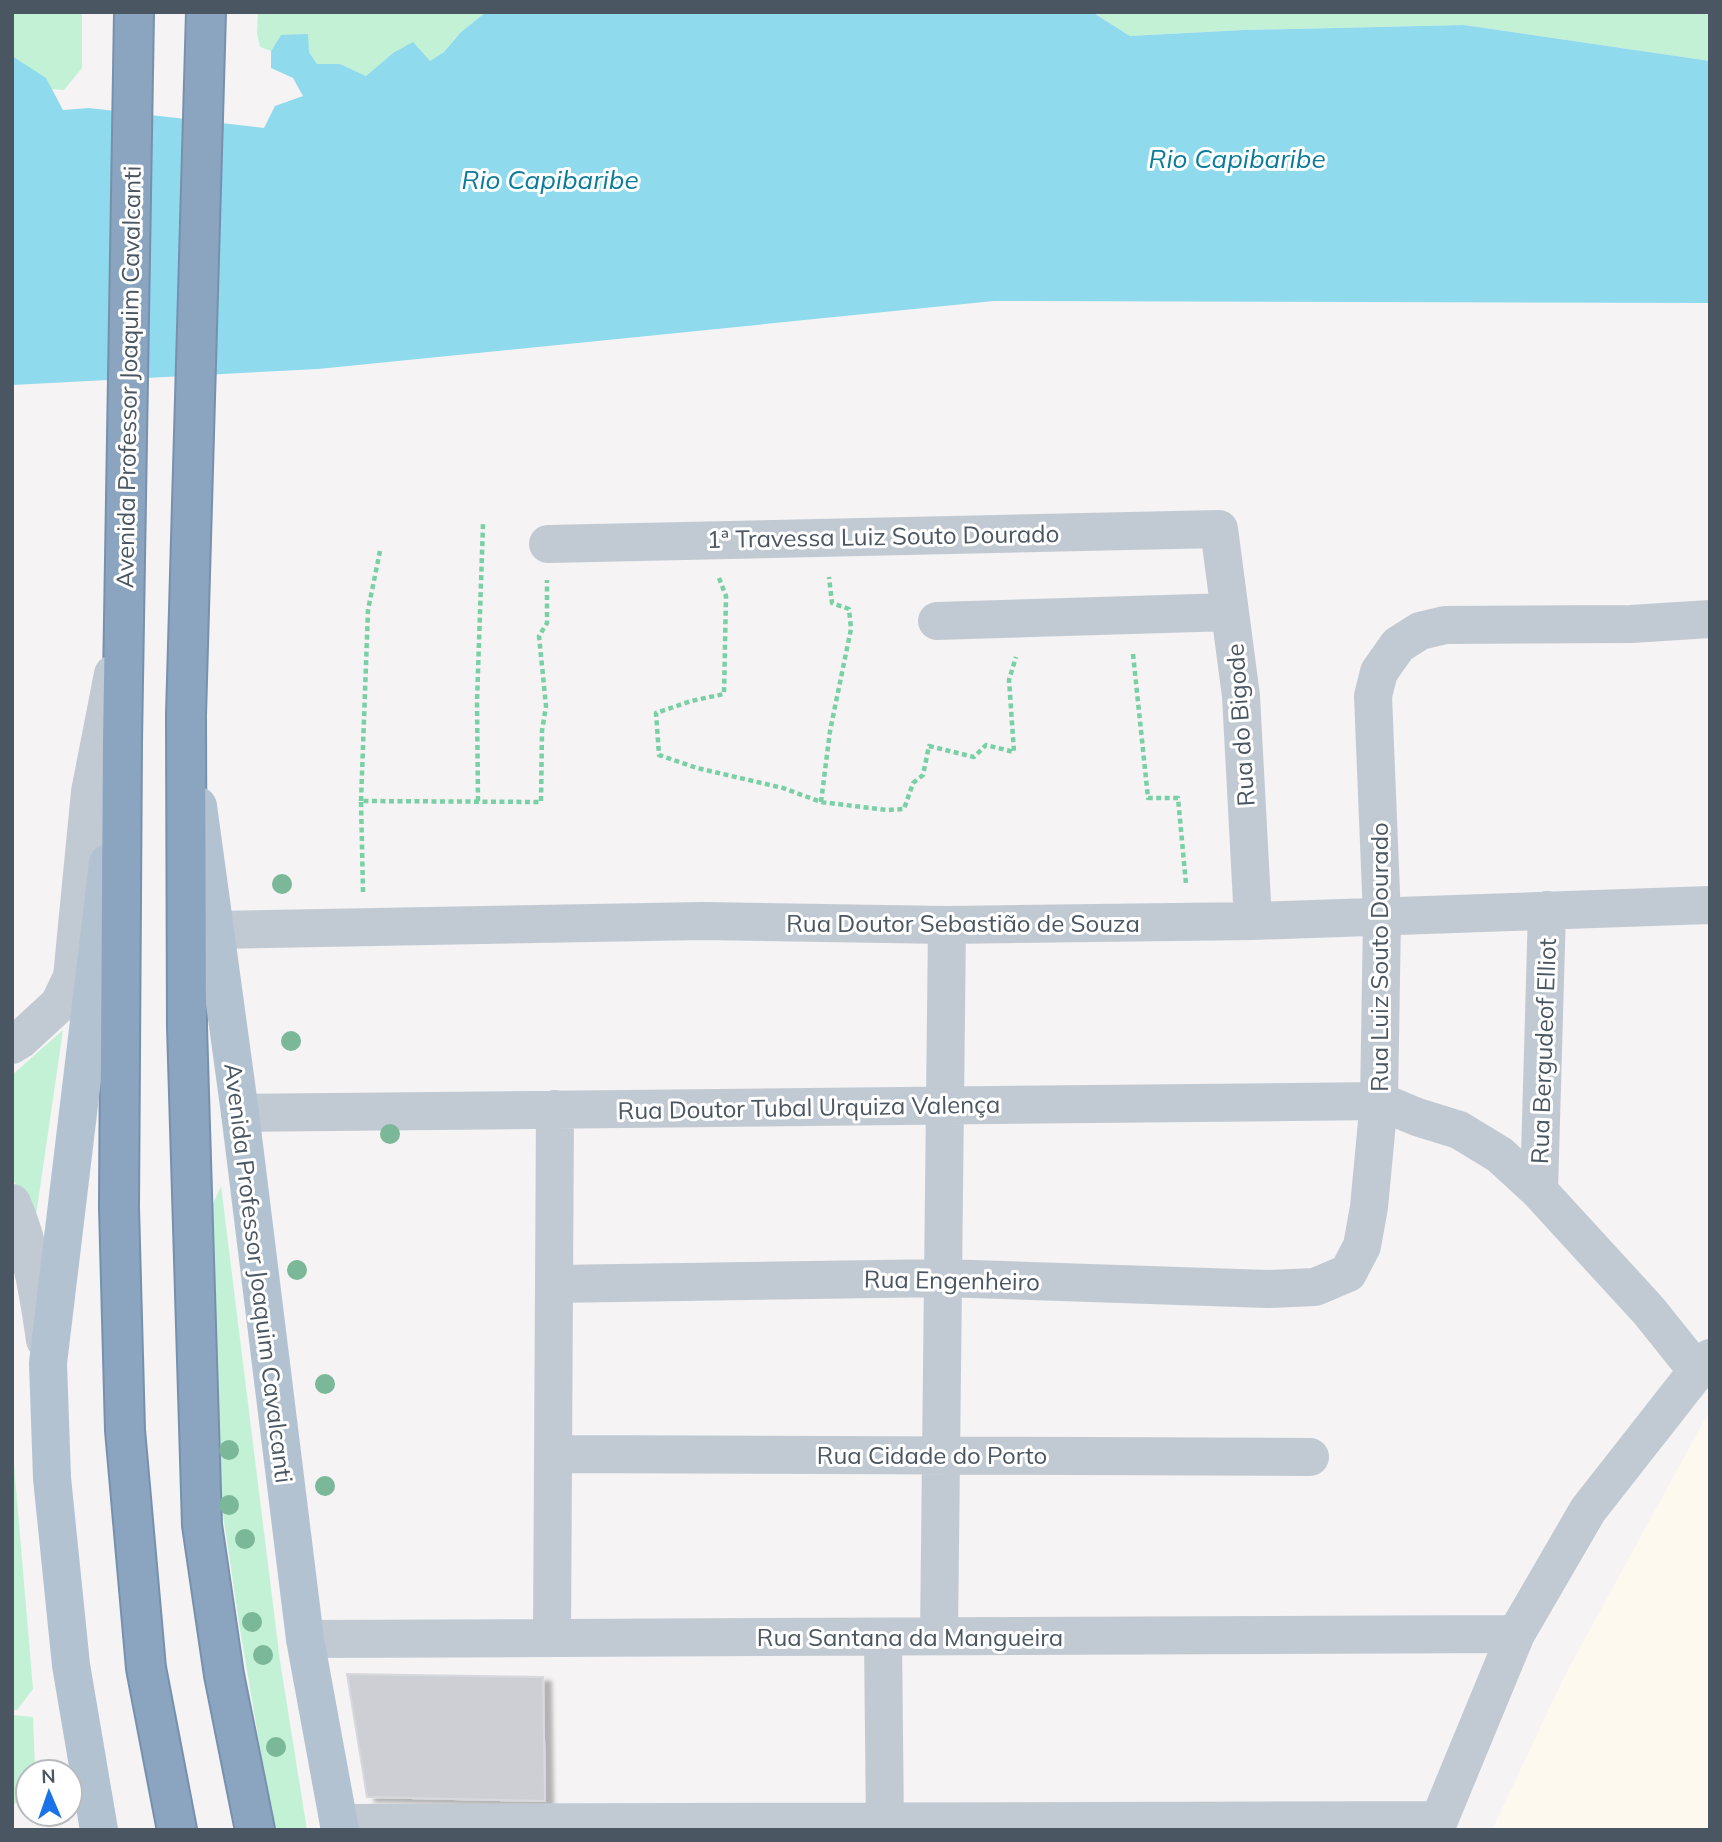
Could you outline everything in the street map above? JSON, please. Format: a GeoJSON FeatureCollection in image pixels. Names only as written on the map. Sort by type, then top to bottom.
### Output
{"type":"FeatureCollection","features":[{"type":"Feature","properties":{"kind":"highway","name":"Avenida Professor Joaquim Cavalcanti"},"geometry":{"type":"LineString","coordinates":[[134,12],[122,742],[119,1207],[124,1430],[146,1668],[177,1830]]}},
{"type":"Feature","properties":{"kind":"highway","name":"Avenida Professor Joaquim Cavalcanti"},"geometry":{"type":"LineString","coordinates":[[206,12],[186,715],[187,1027],[202,1525],[224,1675],[254,1830]]}},
{"type":"Feature","properties":{"kind":"main road","name":"Avenida Professor Joaquim Cavalcanti"},"geometry":{"type":"LineString","coordinates":[[186,715],[240,1113],[305,1639],[340,1827]]}},
{"type":"Feature","properties":{"kind":"main road","name":"Avenida Professor Joaquim Cavalcanti"},"geometry":{"type":"LineString","coordinates":[[98,1829],[71,1665],[52,1478],[48,1363],[122,742]]}},
{"type":"Feature","properties":{"kind":"street","name":"1ª Travessa Luiz Souto Dourado"},"geometry":{"type":"LineString","coordinates":[[547,561],[1219,529]]}},
{"type":"Feature","properties":{"kind":"street","name":"Rua do Bigode"},"geometry":{"type":"LineString","coordinates":[[1219,529],[1241,696],[1253,921]]}},
{"type":"Feature","properties":{"kind":"street"},"geometry":{"type":"LineString","coordinates":[[937,621],[1230,612]]}},
{"type":"Feature","properties":{"kind":"street"},"geometry":{"type":"LineString","coordinates":[[12,1045],[59,1004],[72,977],[90,792],[125,614]]}},
{"type":"Feature","properties":{"kind":"street","name":"Rua Luiz Souto Dourado"},"geometry":{"type":"LineString","coordinates":[[1348,1273],[1362,1246],[1369,1207],[1379,1101],[1382,917],[1373,696],[1379,672],[1398,645],[1420,631],[1445,625],[1630,624],[1710,619]]}},
{"type":"Feature","properties":{"kind":"street","name":"Rua Doutor Sebastião de Souza"},"geometry":{"type":"LineString","coordinates":[[216,930],[704,921],[947,925],[1253,921],[1710,905]]}},
{"type":"Feature","properties":{"kind":"street","name":"Rua Bergudeof Elliot"},"geometry":{"type":"LineString","coordinates":[[1539,1191],[1547,910]]}},
{"type":"Feature","properties":{"kind":"street"},"geometry":{"type":"LineString","coordinates":[[939,1636],[947,925]]}},
{"type":"Feature","properties":{"kind":"street"},"geometry":{"type":"LineString","coordinates":[[340,1827],[1437,1825],[1516,1634],[1588,1510],[1703,1364],[1649,1311],[1539,1191],[1500,1155],[1459,1130],[1379,1101]]}},
{"type":"Feature","properties":{"kind":"street","name":"Rua Doutor Tubal Urquiza Valença"},"geometry":{"type":"LineString","coordinates":[[240,1113],[1379,1101]]}},
{"type":"Feature","properties":{"kind":"street"},"geometry":{"type":"LineString","coordinates":[[552,1638],[555,1109]]}},
{"type":"Feature","properties":{"kind":"street"},"geometry":{"type":"LineString","coordinates":[[12,1203],[24,1232],[37,1283],[48,1363]]}},
{"type":"Feature","properties":{"kind":"street","name":"Rua Engenheiro"},"geometry":{"type":"LineString","coordinates":[[554,1284],[943,1278],[1268,1289],[1315,1287],[1348,1273]]}},
{"type":"Feature","properties":{"kind":"street","name":"Rua Cidade do Porto"},"geometry":{"type":"LineString","coordinates":[[553,1454],[1310,1457]]}},
{"type":"Feature","properties":{"kind":"street","name":"Rua Santana da Mangueira"},"geometry":{"type":"LineString","coordinates":[[305,1639],[1516,1634]]}},
{"type":"Feature","properties":{"kind":"street"},"geometry":{"type":"LineString","coordinates":[[883,1637],[885,1826]]}},
{"type":"Feature","properties":{"kind":"path"},"geometry":{"type":"LineString","coordinates":[[478,802],[477,701],[484,524]]}},
{"type":"Feature","properties":{"kind":"path"},"geometry":{"type":"LineString","coordinates":[[364,928],[362,801],[368,610],[380,551]]}},
{"type":"Feature","properties":{"kind":"path"},"geometry":{"type":"LineString","coordinates":[[362,801],[541,802],[542,731],[547,706],[539,636],[547,623],[547,561]]}},
{"type":"Feature","properties":{"kind":"path"},"geometry":{"type":"LineString","coordinates":[[716,571],[726,596],[724,694],[691,701],[656,713],[659,755],[697,768],[783,788],[821,802],[887,810],[904,809],[913,783],[923,775],[929,746],[974,757],[986,746],[1014,752],[1009,680],[1017,654]]}},
{"type":"Feature","properties":{"kind":"path"},"geometry":{"type":"LineString","coordinates":[[821,802],[830,731],[851,629],[849,609],[832,603],[829,571]]}},
{"type":"Feature","properties":{"kind":"path"},"geometry":{"type":"LineString","coordinates":[[1133,652],[1148,798],[1178,798],[1189,922]]}},
{"type":"Feature","properties":{"kind":"shaded area"},"geometry":{"type":"Polygon","coordinates":[[[1710,1410],[1710,1830],[1492,1830],[1565,1675],[1710,1410]]]}},
{"type":"Feature","properties":{"kind":"green space"},"geometry":{"type":"Polygon","coordinates":[[[12,12],[82,12],[82,68],[64,90],[12,86],[12,12]]]}},
{"type":"Feature","properties":{"kind":"green space"},"geometry":{"type":"Polygon","coordinates":[[[258,12],[486,12],[461,32],[444,52],[430,61],[393,53],[366,76],[340,64],[317,64],[309,52],[281,35],[271,51],[260,47],[257,33],[258,12]]]}},
{"type":"Feature","properties":{"kind":"green space"},"geometry":{"type":"Polygon","coordinates":[[[1092,12],[1710,12],[1710,61],[1464,25],[1243,30],[1130,36],[1092,12]]]}},
{"type":"Feature","properties":{"kind":"green space"},"geometry":{"type":"Polygon","coordinates":[[[63,1030],[35,1222],[12,1177],[12,1075],[63,1030]]]}},
{"type":"Feature","properties":{"kind":"green space"},"geometry":{"type":"Polygon","coordinates":[[[221,1186],[280,1661],[307,1830],[274,1830],[216,1467],[206,1220],[221,1186]]]}},
{"type":"Feature","properties":{"kind":"green space"},"geometry":{"type":"Polygon","coordinates":[[[12,1441],[33,1689],[17,1710],[12,1710],[12,1441]]]}},
{"type":"Feature","properties":{"kind":"green space"},"geometry":{"type":"Polygon","coordinates":[[[12,1715],[33,1717],[35,1758],[14,1758],[12,1807],[12,1715]]]}},
{"type":"Feature","properties":{"kind":"water","name":"Rio Capibaribe"},"geometry":{"type":"Polygon","coordinates":[[[486,12],[1092,12],[1130,36],[1243,30],[1464,25],[1710,61],[1710,303],[994,301],[318,369],[12,385],[12,56],[46,78],[63,110],[89,108],[264,128],[275,106],[303,96],[293,78],[271,68],[271,51],[281,35],[308,34],[309,52],[317,64],[340,64],[366,76],[393,53],[413,42],[430,61],[444,52],[461,32],[486,12]]]}},
{"type":"Feature","properties":{"kind":"building"},"geometry":{"type":"Polygon","coordinates":[[[347,1674],[543,1677],[545,1801],[367,1797],[347,1674]]]}}]}
